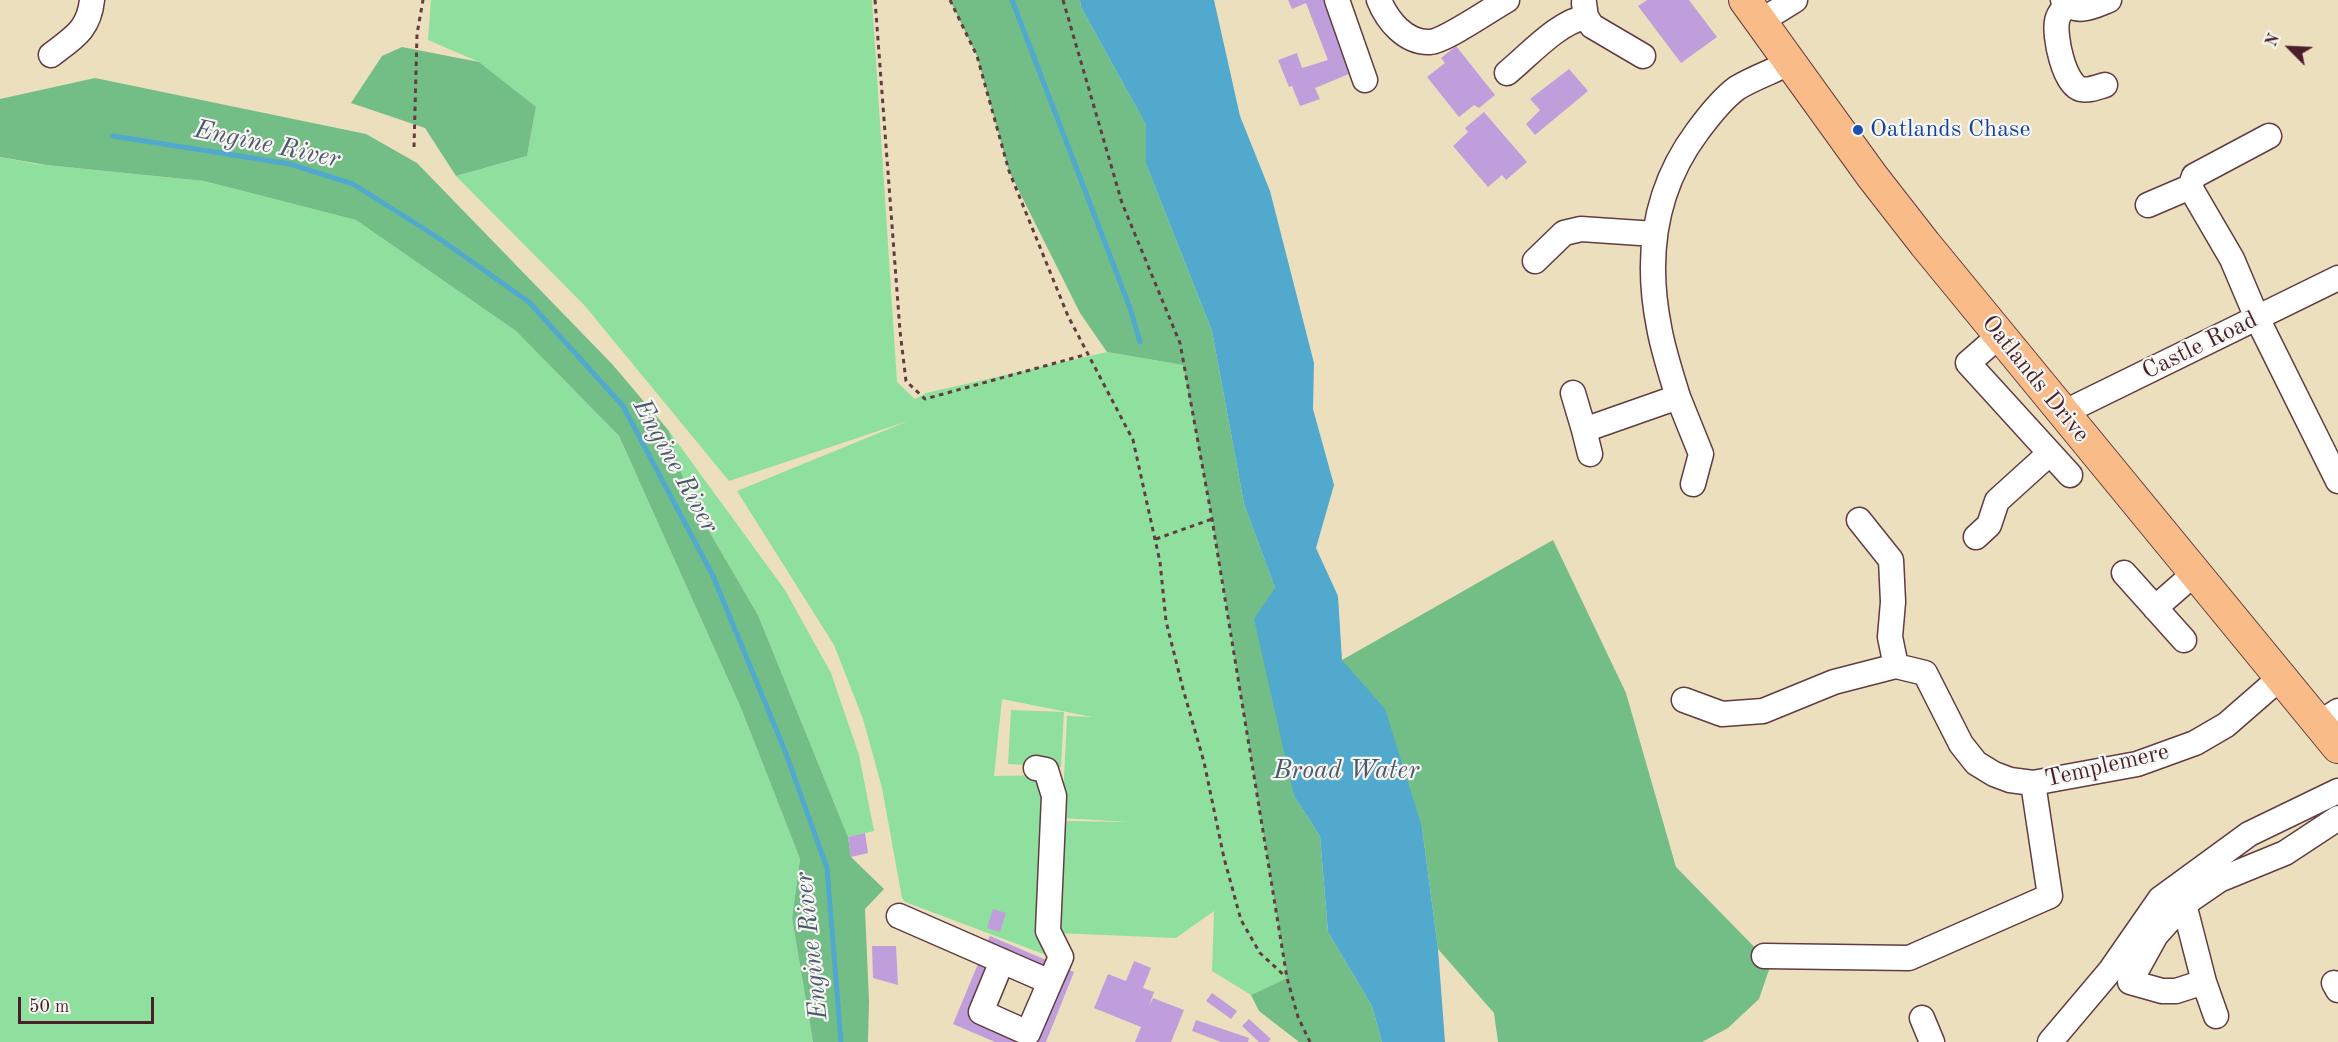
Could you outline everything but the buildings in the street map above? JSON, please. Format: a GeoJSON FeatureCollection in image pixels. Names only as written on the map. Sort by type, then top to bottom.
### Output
{"type":"FeatureCollection","features":[{"type":"Feature","properties":{"kind":"main road","name":"Oatlands Drive"},"geometry":{"type":"LineString","coordinates":[[1753,11],[1872,176],[2064,416],[2280,678],[2328,717],[2338,747]]}},
{"type":"Feature","properties":{"kind":"street"},"geometry":{"type":"LineString","coordinates":[[51,55],[82,30],[91,11],[92,0]]}},
{"type":"Feature","properties":{"kind":"street"},"geometry":{"type":"LineString","coordinates":[[1337,0],[1365,80]]}},
{"type":"Feature","properties":{"kind":"street"},"geometry":{"type":"LineString","coordinates":[[1379,0],[1392,24],[1416,39],[1430,42],[1458,30],[1507,0]]}},
{"type":"Feature","properties":{"kind":"street"},"geometry":{"type":"LineString","coordinates":[[1753,11],[1795,0]]}},
{"type":"Feature","properties":{"kind":"street"},"geometry":{"type":"LineString","coordinates":[[2105,86],[2083,90],[2073,85],[2066,75],[2057,22],[2065,2],[2086,10],[2109,0]]}},
{"type":"Feature","properties":{"kind":"street"},"geometry":{"type":"LineString","coordinates":[[1507,73],[1563,26],[1576,19],[1585,8],[1592,26],[1643,56]]}},
{"type":"Feature","properties":{"kind":"street"},"geometry":{"type":"LineString","coordinates":[[1693,484],[1701,454],[1678,397],[1659,326],[1653,275],[1655,234],[1663,192],[1681,153],[1707,118],[1737,89],[1791,62]]}},
{"type":"Feature","properties":{"kind":"street"},"geometry":{"type":"LineString","coordinates":[[2148,205],[2190,187],[2194,176],[2269,136]]}},
{"type":"Feature","properties":{"kind":"street"},"geometry":{"type":"LineString","coordinates":[[2190,187],[2232,259],[2257,318],[2338,481]]}},
{"type":"Feature","properties":{"kind":"street"},"geometry":{"type":"LineString","coordinates":[[1535,261],[1564,233],[1581,229],[1655,234]]}},
{"type":"Feature","properties":{"kind":"street","name":"Castle Road"},"geometry":{"type":"LineString","coordinates":[[2064,416],[2075,407],[2338,278]]}},
{"type":"Feature","properties":{"kind":"street"},"geometry":{"type":"LineString","coordinates":[[1999,336],[1968,363],[2070,475]]}},
{"type":"Feature","properties":{"kind":"street"},"geometry":{"type":"LineString","coordinates":[[1573,393],[1590,454]]}},
{"type":"Feature","properties":{"kind":"street"},"geometry":{"type":"LineString","coordinates":[[1584,430],[1678,397]]}},
{"type":"Feature","properties":{"kind":"street"},"geometry":{"type":"LineString","coordinates":[[1976,537],[1989,525],[1997,501],[2050,453]]}},
{"type":"Feature","properties":{"kind":"street"},"geometry":{"type":"LineString","coordinates":[[1859,520],[1891,560],[1893,602],[1890,638],[1896,666]]}},
{"type":"Feature","properties":{"kind":"street"},"geometry":{"type":"LineString","coordinates":[[2124,573],[2184,640]]}},
{"type":"Feature","properties":{"kind":"street"},"geometry":{"type":"LineString","coordinates":[[2155,608],[2195,573]]}},
{"type":"Feature","properties":{"kind":"street","name":"Templemere"},"geometry":{"type":"LineString","coordinates":[[1684,699],[1722,714],[1763,711],[1834,682],[1896,666],[1925,673],[1961,744],[1977,763],[1994,774],[2010,780],[2033,783],[2137,764],[2195,743],[2226,725],[2280,678]]}},
{"type":"Feature","properties":{"kind":"street"},"geometry":{"type":"LineString","coordinates":[[1002,962],[981,1012],[1028,1032],[1061,957],[1048,931],[1054,796],[1046,770],[1036,768]]}},
{"type":"Feature","properties":{"kind":"street"},"geometry":{"type":"LineString","coordinates":[[1764,956],[1910,958],[2050,896],[2033,783]]}},
{"type":"Feature","properties":{"kind":"street"},"geometry":{"type":"LineString","coordinates":[[2050,1042],[2110,971],[2160,899],[2249,834],[2338,791]]}},
{"type":"Feature","properties":{"kind":"street"},"geometry":{"type":"LineString","coordinates":[[2205,982],[2176,991],[2162,991],[2130,982],[2156,935],[2184,904],[2219,880],[2285,853],[2338,818]]}},
{"type":"Feature","properties":{"kind":"street"},"geometry":{"type":"LineString","coordinates":[[2184,904],[2216,1016]]}},
{"type":"Feature","properties":{"kind":"street"},"geometry":{"type":"LineString","coordinates":[[899,916],[1050,982]]}},
{"type":"Feature","properties":{"kind":"street"},"geometry":{"type":"LineString","coordinates":[[1922,1018],[1932,1042]]}},
{"type":"Feature","properties":{"kind":"path"},"geometry":{"type":"LineString","coordinates":[[414,147],[417,34],[423,0]]}},
{"type":"Feature","properties":{"kind":"path"},"geometry":{"type":"LineString","coordinates":[[875,0],[900,331],[906,381],[925,399],[1088,354]]}},
{"type":"Feature","properties":{"kind":"path"},"geometry":{"type":"LineString","coordinates":[[950,0],[977,56],[1009,171],[1068,316],[1133,440],[1156,539],[1166,621],[1204,762],[1224,858],[1241,920],[1260,953],[1287,978]]}},
{"type":"Feature","properties":{"kind":"path"},"geometry":{"type":"LineString","coordinates":[[1063,0],[1122,203],[1180,343],[1212,519],[1287,978],[1298,1017],[1310,1042]]}},
{"type":"Feature","properties":{"kind":"path"},"geometry":{"type":"LineString","coordinates":[[1156,539],[1212,519]]}},
{"type":"Feature","properties":{"kind":"green space"},"geometry":{"type":"Polygon","coordinates":[[[431,0],[872,0],[897,382],[915,399],[926,393],[1107,352],[1183,365],[1212,519],[1287,978],[1251,995],[1212,971],[1214,911],[1176,938],[1056,933],[1062,821],[1129,822],[1062,818],[1067,716],[1092,717],[1002,699],[994,776],[1053,775],[1042,936],[1057,959],[905,902],[902,898],[882,788],[863,719],[834,645],[737,491],[908,421],[729,481],[585,306],[456,176],[527,156],[536,108],[479,62],[428,40],[431,0]]]}},
{"type":"Feature","properties":{"kind":"green space"},"geometry":{"type":"Polygon","coordinates":[[[950,0],[1080,0],[1081,7],[1146,125],[1146,164],[1212,331],[1244,504],[1275,588],[1294,796],[1320,836],[1328,932],[1372,1006],[1382,1042],[1299,1042],[1259,1011],[1251,995],[1287,978],[1212,519],[1183,365],[1107,352],[1080,313],[1009,171],[977,56],[950,0]]]}},
{"type":"Feature","properties":{"kind":"green space"},"geometry":{"type":"Polygon","coordinates":[[[402,47],[479,62],[536,107],[527,156],[456,176],[425,128],[351,103],[382,56],[402,47]]]}},
{"type":"Feature","properties":{"kind":"green space"},"geometry":{"type":"Polygon","coordinates":[[[95,78],[366,134],[417,163],[612,364],[669,431],[688,495],[758,615],[848,837],[851,857],[884,889],[865,909],[869,1001],[868,1042],[813,1042],[792,918],[800,859],[741,708],[619,436],[516,331],[356,220],[204,181],[46,165],[0,157],[0,99],[95,78]]]}},
{"type":"Feature","properties":{"kind":"green space"},"geometry":{"type":"Polygon","coordinates":[[[0,157],[36,164],[204,181],[356,220],[516,331],[619,436],[741,708],[800,859],[792,918],[813,1042],[0,1042],[0,157]]]}},
{"type":"Feature","properties":{"kind":"green space"},"geometry":{"type":"Polygon","coordinates":[[[669,431],[785,590],[831,673],[859,755],[874,831],[848,837],[758,615],[688,495],[669,431]]]}},
{"type":"Feature","properties":{"kind":"green space"},"geometry":{"type":"Polygon","coordinates":[[[1553,540],[1626,693],[1676,867],[1771,964],[1759,999],[1728,1028],[1702,1042],[1498,1042],[1494,1013],[1438,949],[1422,827],[1342,660],[1553,540]]]}},
{"type":"Feature","properties":{"kind":"green space"},"geometry":{"type":"Polygon","coordinates":[[[1011,710],[1064,712],[1061,767],[1008,764],[1011,710]]]}},
{"type":"Feature","properties":{"kind":"water","name":"Broad Water"},"geometry":{"type":"Polygon","coordinates":[[[1080,0],[1214,0],[1240,116],[1270,191],[1314,363],[1313,409],[1334,485],[1316,548],[1338,596],[1342,660],[1385,709],[1422,827],[1438,949],[1445,1042],[1382,1042],[1372,1006],[1328,932],[1320,836],[1294,796],[1254,619],[1275,588],[1244,504],[1212,331],[1146,164],[1146,125],[1081,7],[1080,0]]]}},
{"type":"Feature","properties":{"kind":"waterway"},"geometry":{"type":"LineString","coordinates":[[1012,0],[1130,308],[1140,342]]}},
{"type":"Feature","properties":{"kind":"waterway","name":"Engine River"},"geometry":{"type":"LineString","coordinates":[[113,136],[290,164],[353,184],[437,237],[529,302],[623,406],[713,576],[785,751],[827,868],[841,1042]]}},
{"type":"Feature","properties":{"kind":"place","name":"Oatlands Chase"},"geometry":{"type":"Point","coordinates":[1858,130]}}]}
